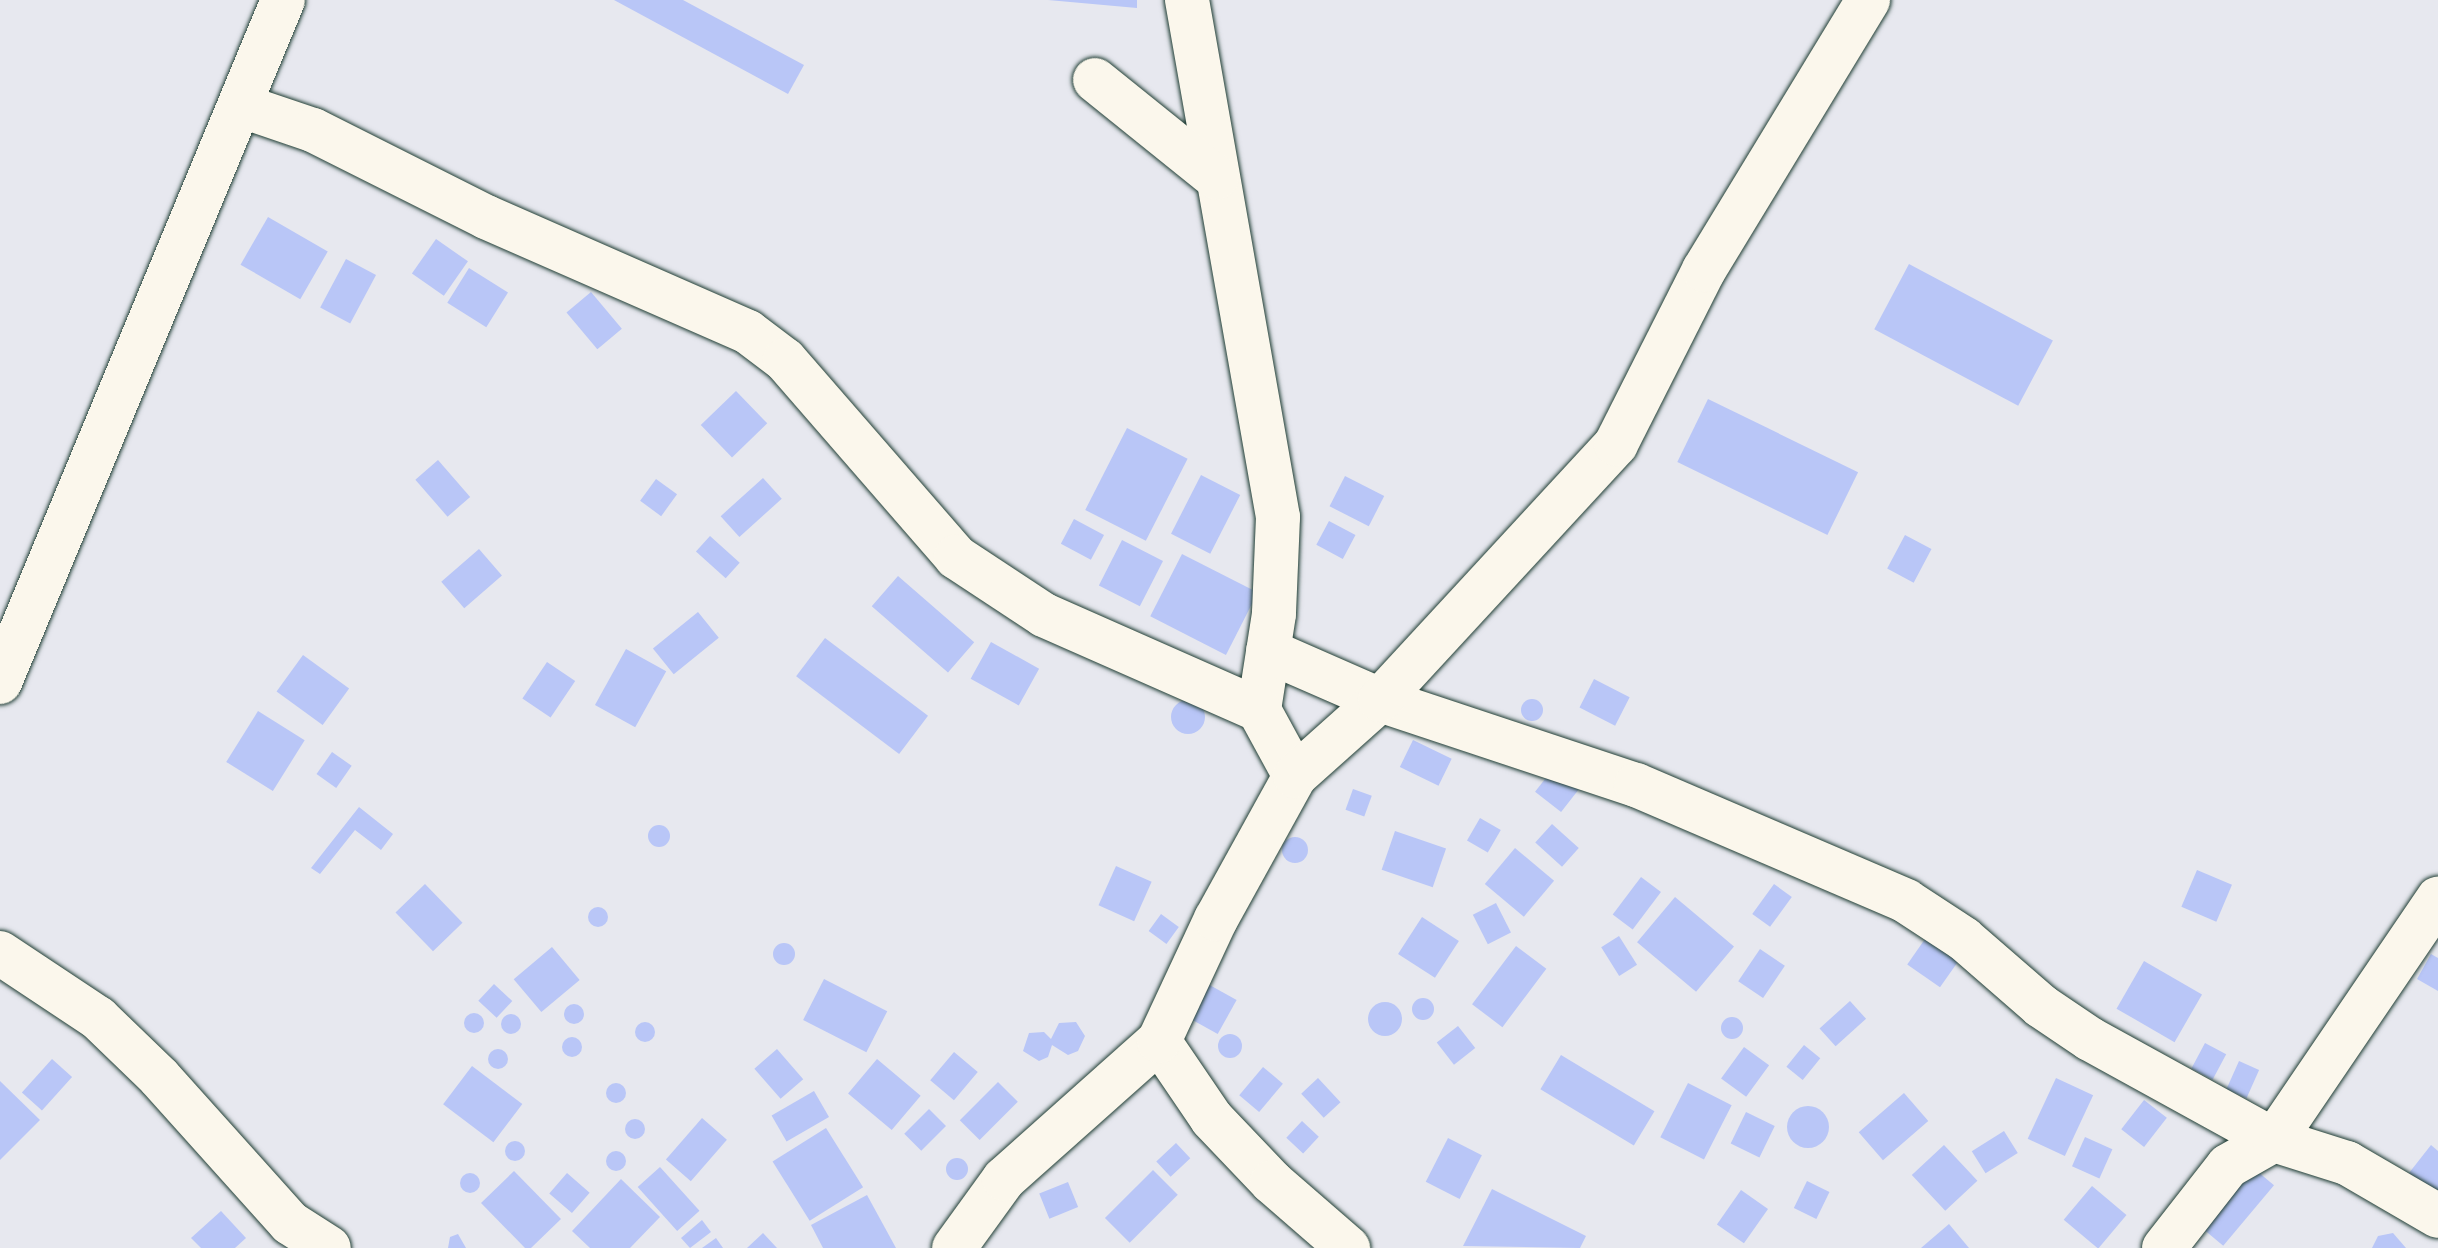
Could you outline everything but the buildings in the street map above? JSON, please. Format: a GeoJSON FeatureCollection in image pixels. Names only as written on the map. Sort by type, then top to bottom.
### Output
{"type":"FeatureCollection","features":[{"type":"Feature","properties":{"kind":"street"},"geometry":{"type":"LineString","coordinates":[[0,682],[242,106],[283,0]]}},
{"type":"Feature","properties":{"kind":"street"},"geometry":{"type":"LineString","coordinates":[[1187,0],[1278,517],[1268,651],[1259,710],[1295,776]]}},
{"type":"Feature","properties":{"kind":"street"},"geometry":{"type":"LineString","coordinates":[[954,1248],[1004,1179],[1159,1041],[1216,919],[1295,776],[1380,700],[1616,444],[1704,270],[1868,0]]}},
{"type":"Feature","properties":{"kind":"street"},"geometry":{"type":"LineString","coordinates":[[1095,80],[1217,178]]}},
{"type":"Feature","properties":{"kind":"street"},"geometry":{"type":"LineString","coordinates":[[242,106],[313,130],[486,217],[748,332],[785,360],[956,557],[1044,615],[1259,710]]}},
{"type":"Feature","properties":{"kind":"street"},"geometry":{"type":"LineString","coordinates":[[1268,651],[1380,700],[1636,785],[1906,901],[1964,939],[2041,1006],[2090,1039],[2274,1140],[2347,1163],[2438,1216]]}},
{"type":"Feature","properties":{"kind":"street"},"geometry":{"type":"LineString","coordinates":[[2164,1248],[2228,1166],[2274,1140],[2438,899]]}},
{"type":"Feature","properties":{"kind":"street"},"geometry":{"type":"LineString","coordinates":[[0,953],[98,1018],[159,1077],[290,1223],[329,1248]]}},
{"type":"Feature","properties":{"kind":"street"},"geometry":{"type":"LineString","coordinates":[[1159,1041],[1212,1119],[1272,1182],[1348,1248]]}}]}
